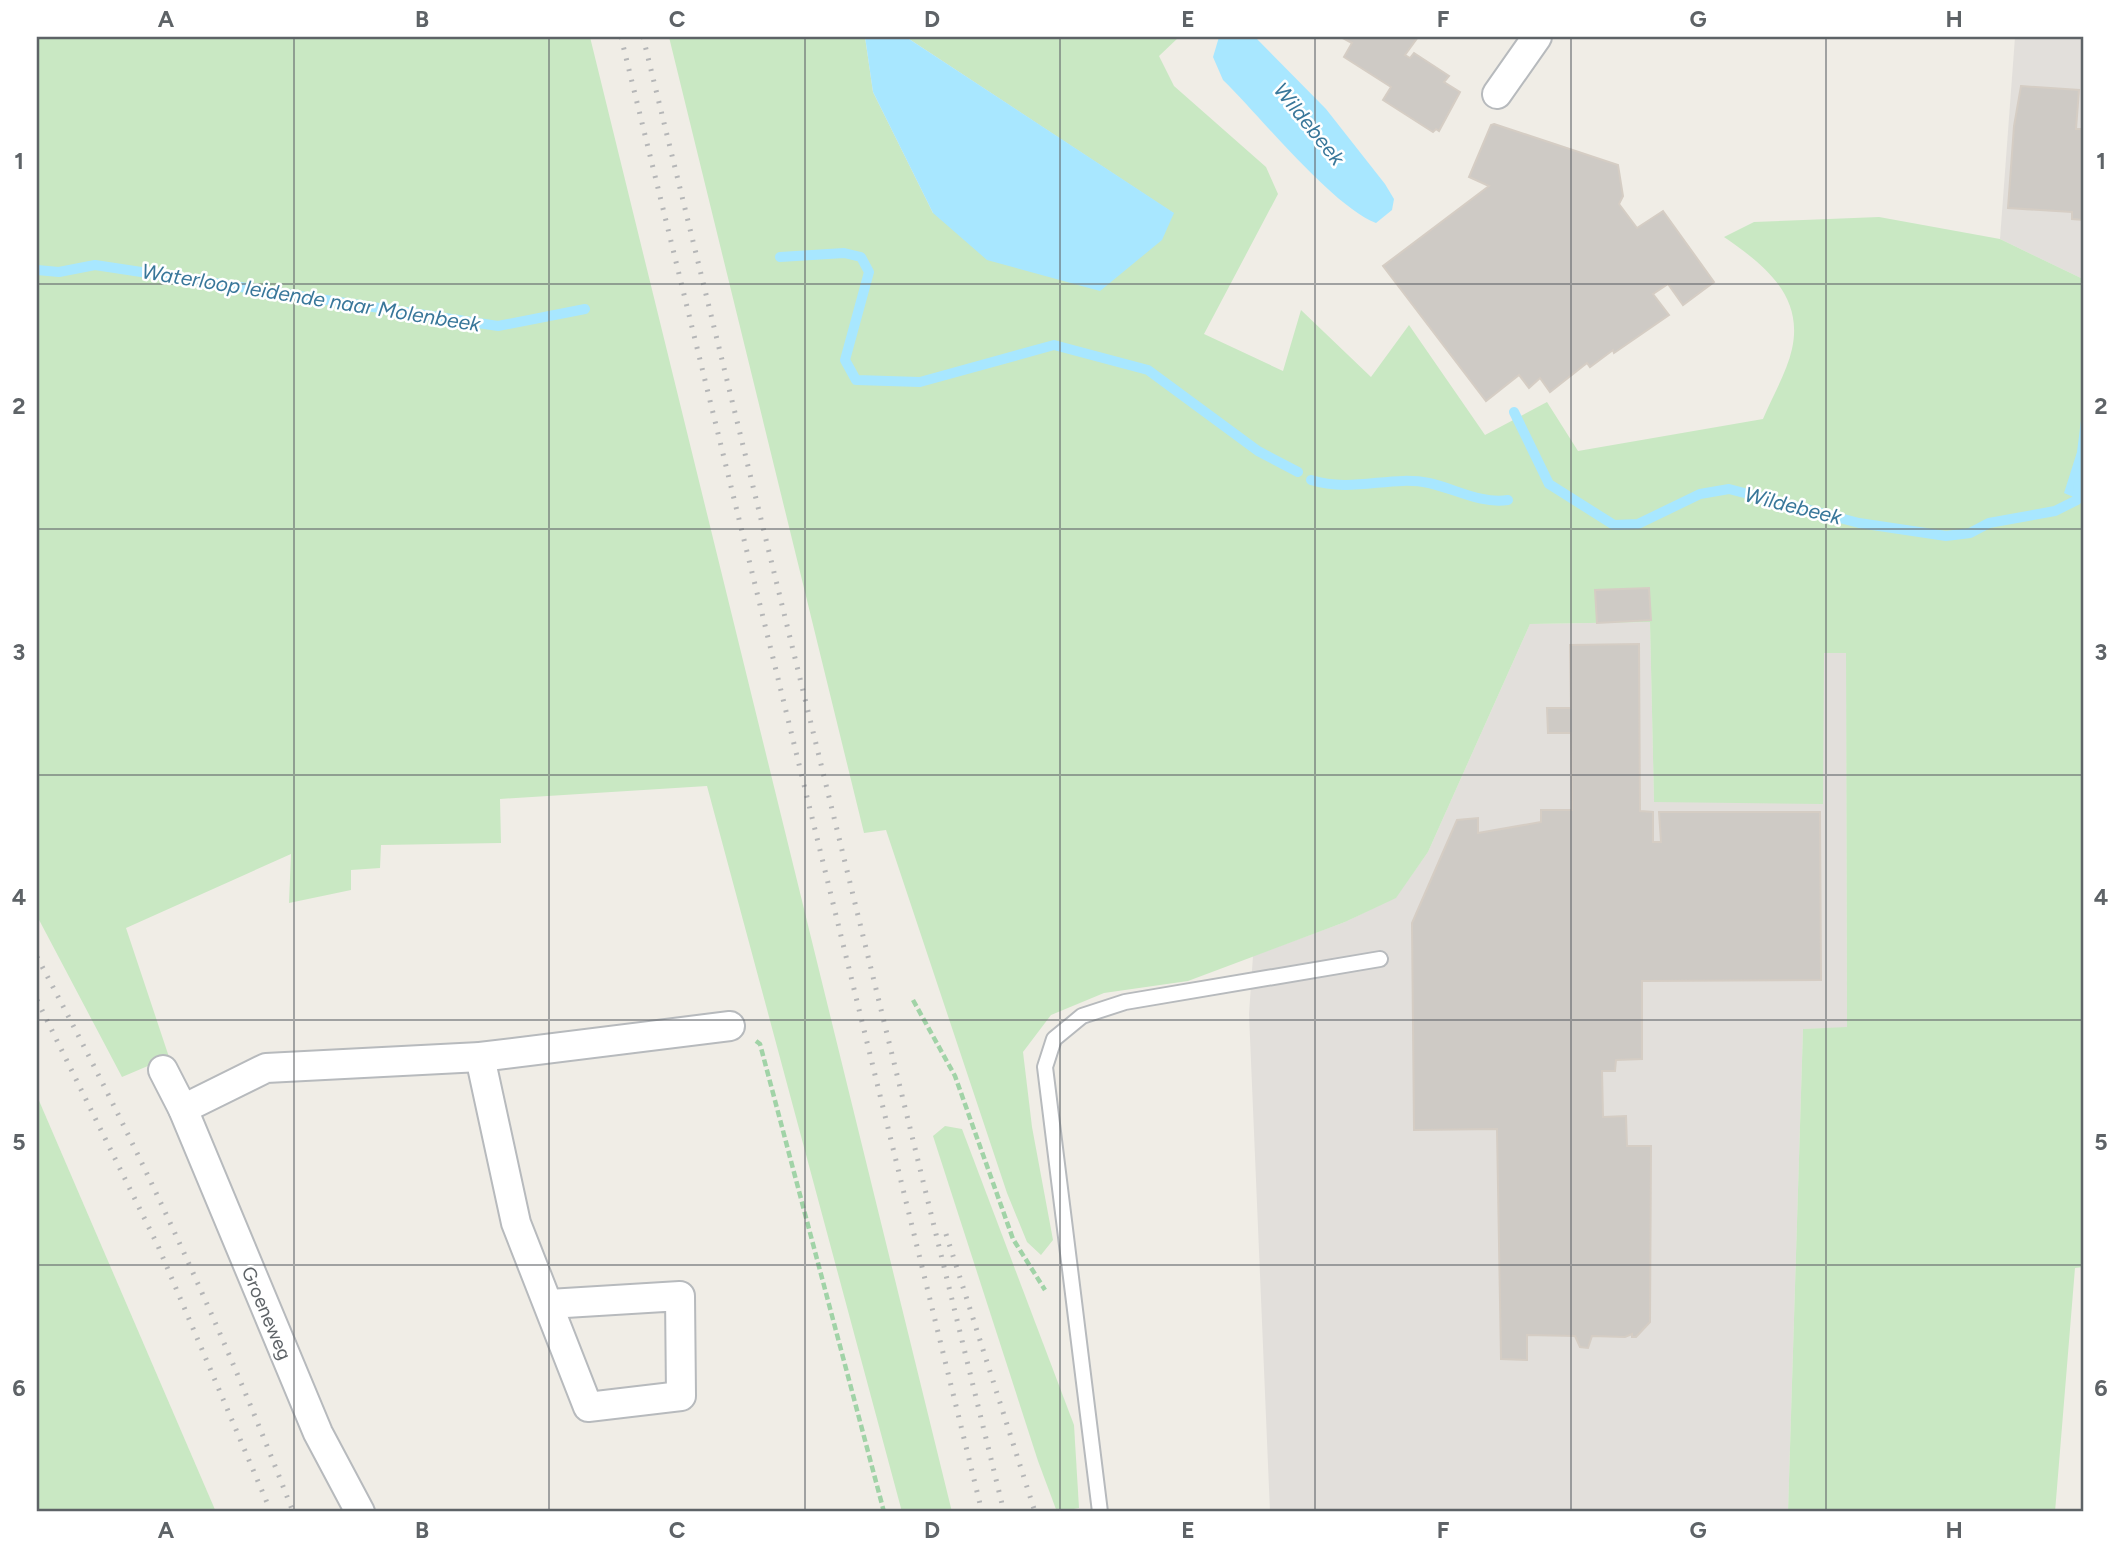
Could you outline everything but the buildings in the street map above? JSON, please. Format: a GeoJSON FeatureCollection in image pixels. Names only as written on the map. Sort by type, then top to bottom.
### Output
{"type":"FeatureCollection","features":[{"type":"Feature","properties":{"kind":"street"},"geometry":{"type":"LineString","coordinates":[[1497,94],[1537,37]]}},
{"type":"Feature","properties":{"kind":"street"},"geometry":{"type":"LineString","coordinates":[[183,1109],[266,1068],[480,1057],[730,1026]]}},
{"type":"Feature","properties":{"kind":"street"},"geometry":{"type":"LineString","coordinates":[[480,1057],[516,1223],[587,1407],[681,1396],[681,1296],[549,1304]]}},
{"type":"Feature","properties":{"kind":"street","name":"Groeneweg"},"geometry":{"type":"LineString","coordinates":[[163,1069],[183,1109],[318,1433],[360,1512]]}},
{"type":"Feature","properties":{"kind":"lane"},"geometry":{"type":"LineString","coordinates":[[1100,1512],[1045,1067],[1054,1039],[1082,1016],[1125,1002],[1380,959]]}},
{"type":"Feature","properties":{"kind":"path"},"geometry":{"type":"LineString","coordinates":[[912,1000],[955,1076],[1013,1239],[1049,1296]]}},
{"type":"Feature","properties":{"kind":"path"},"geometry":{"type":"LineString","coordinates":[[730,1026],[760,1044],[884,1512]]}},
{"type":"Feature","properties":{"kind":"shaded area"},"geometry":{"type":"Polygon","coordinates":[[[2015,37],[2083,37],[2083,279],[2000,239],[2015,37]]]}},
{"type":"Feature","properties":{"kind":"shaded area"},"geometry":{"type":"Polygon","coordinates":[[[1650,622],[1654,802],[1824,653],[1846,653],[1847,1028],[1803,1029],[1788,1512],[1270,1512],[1249,1014],[1253,956],[1345,922],[1396,897],[1428,852],[1530,624],[1650,622]]]}},
{"type":"Feature","properties":{"kind":"green space"},"geometry":{"type":"Polygon","coordinates":[[[37,37],[590,37],[952,1512],[902,1512],[707,786],[500,799],[501,843],[381,845],[380,868],[351,870],[351,890],[289,903],[291,854],[126,928],[169,1057],[122,1077],[37,916],[37,37]]]}},
{"type":"Feature","properties":{"kind":"green space"},"geometry":{"type":"Polygon","coordinates":[[[669,37],[865,37],[873,92],[933,213],[1173,213],[906,37],[1179,37],[1159,56],[1174,86],[1266,167],[1278,194],[1204,334],[1283,371],[1301,310],[1371,377],[1409,325],[1485,435],[1547,402],[1578,451],[1763,419],[1787,367],[1794,330],[1792,313],[1777,283],[1753,258],[1724,237],[1754,222],[1879,217],[2000,239],[2083,279],[2083,1267],[2075,1268],[2055,1512],[1788,1512],[1803,1029],[1847,1027],[1846,653],[1824,653],[1823,804],[1654,802],[1650,622],[1530,624],[1428,852],[1396,898],[1345,922],[1188,981],[1104,993],[1051,1015],[1023,1052],[1032,1127],[1053,1240],[1041,1255],[1027,1242],[1007,1193],[886,830],[864,833],[669,37]]]}},
{"type":"Feature","properties":{"kind":"green space"},"geometry":{"type":"Polygon","coordinates":[[[37,1096],[216,1512],[37,1512],[37,1096]]]}},
{"type":"Feature","properties":{"kind":"green space"},"geometry":{"type":"Polygon","coordinates":[[[945,1126],[962,1129],[1074,1425],[1079,1508],[1057,1512],[1038,1461],[933,1136],[945,1126]]]}},
{"type":"Feature","properties":{"kind":"water"},"geometry":{"type":"Polygon","coordinates":[[[865,37],[906,37],[1174,213],[1162,240],[1100,291],[987,260],[933,213],[873,92],[865,37]]]}},
{"type":"Feature","properties":{"kind":"water"},"geometry":{"type":"Polygon","coordinates":[[[1219,37],[1257,39],[1326,109],[1385,184],[1394,199],[1392,210],[1376,223],[1338,198],[1297,159],[1223,80],[1213,57],[1219,37]]]}},
{"type":"Feature","properties":{"kind":"water"},"geometry":{"type":"Polygon","coordinates":[[[2083,404],[2083,501],[2064,493],[2077,452],[2083,404]]]}},
{"type":"Feature","properties":{"kind":"waterway","name":"Waterloop leidende naar Molenbeek"},"geometry":{"type":"LineString","coordinates":[[780,257],[844,253],[861,257],[869,272],[845,360],[856,380],[920,382],[1054,345],[1148,370],[1258,451],[1298,472]]}},
{"type":"Feature","properties":{"kind":"waterway","name":"Waterloop leidende naar Molenbeek"},"geometry":{"type":"LineString","coordinates":[[37,270],[59,272],[95,265],[498,326],[585,309]]}},
{"type":"Feature","properties":{"kind":"waterway","name":"Wildebeek"},"geometry":{"type":"LineString","coordinates":[[1514,412],[1549,484],[1614,525],[1638,524],[1700,494],[1729,489],[1859,523],[1946,536],[1970,533],[1989,523],[2055,511],[2077,500],[2079,484]]}},
{"type":"Feature","properties":{"kind":"waterway","name":"Waterloop leidende naar Molenbeek"},"geometry":{"type":"LineString","coordinates":[[1311,480],[1342,485],[1415,481],[1478,498],[1508,500]]}},
{"type":"Feature","properties":{"kind":"railway"},"geometry":{"type":"LineString","coordinates":[[621,37],[982,1512]]}},
{"type":"Feature","properties":{"kind":"railway"},"geometry":{"type":"LineString","coordinates":[[643,37],[1004,1512]]}},
{"type":"Feature","properties":{"kind":"railway"},"geometry":{"type":"LineString","coordinates":[[37,957],[73,1024],[174,1230],[236,1370],[293,1512]]}},
{"type":"Feature","properties":{"kind":"railway"},"geometry":{"type":"LineString","coordinates":[[37,1000],[158,1246],[271,1512]]}},
{"type":"Feature","properties":{"kind":"railway"},"geometry":{"type":"LineString","coordinates":[[946,1234],[1035,1512]]}}]}
